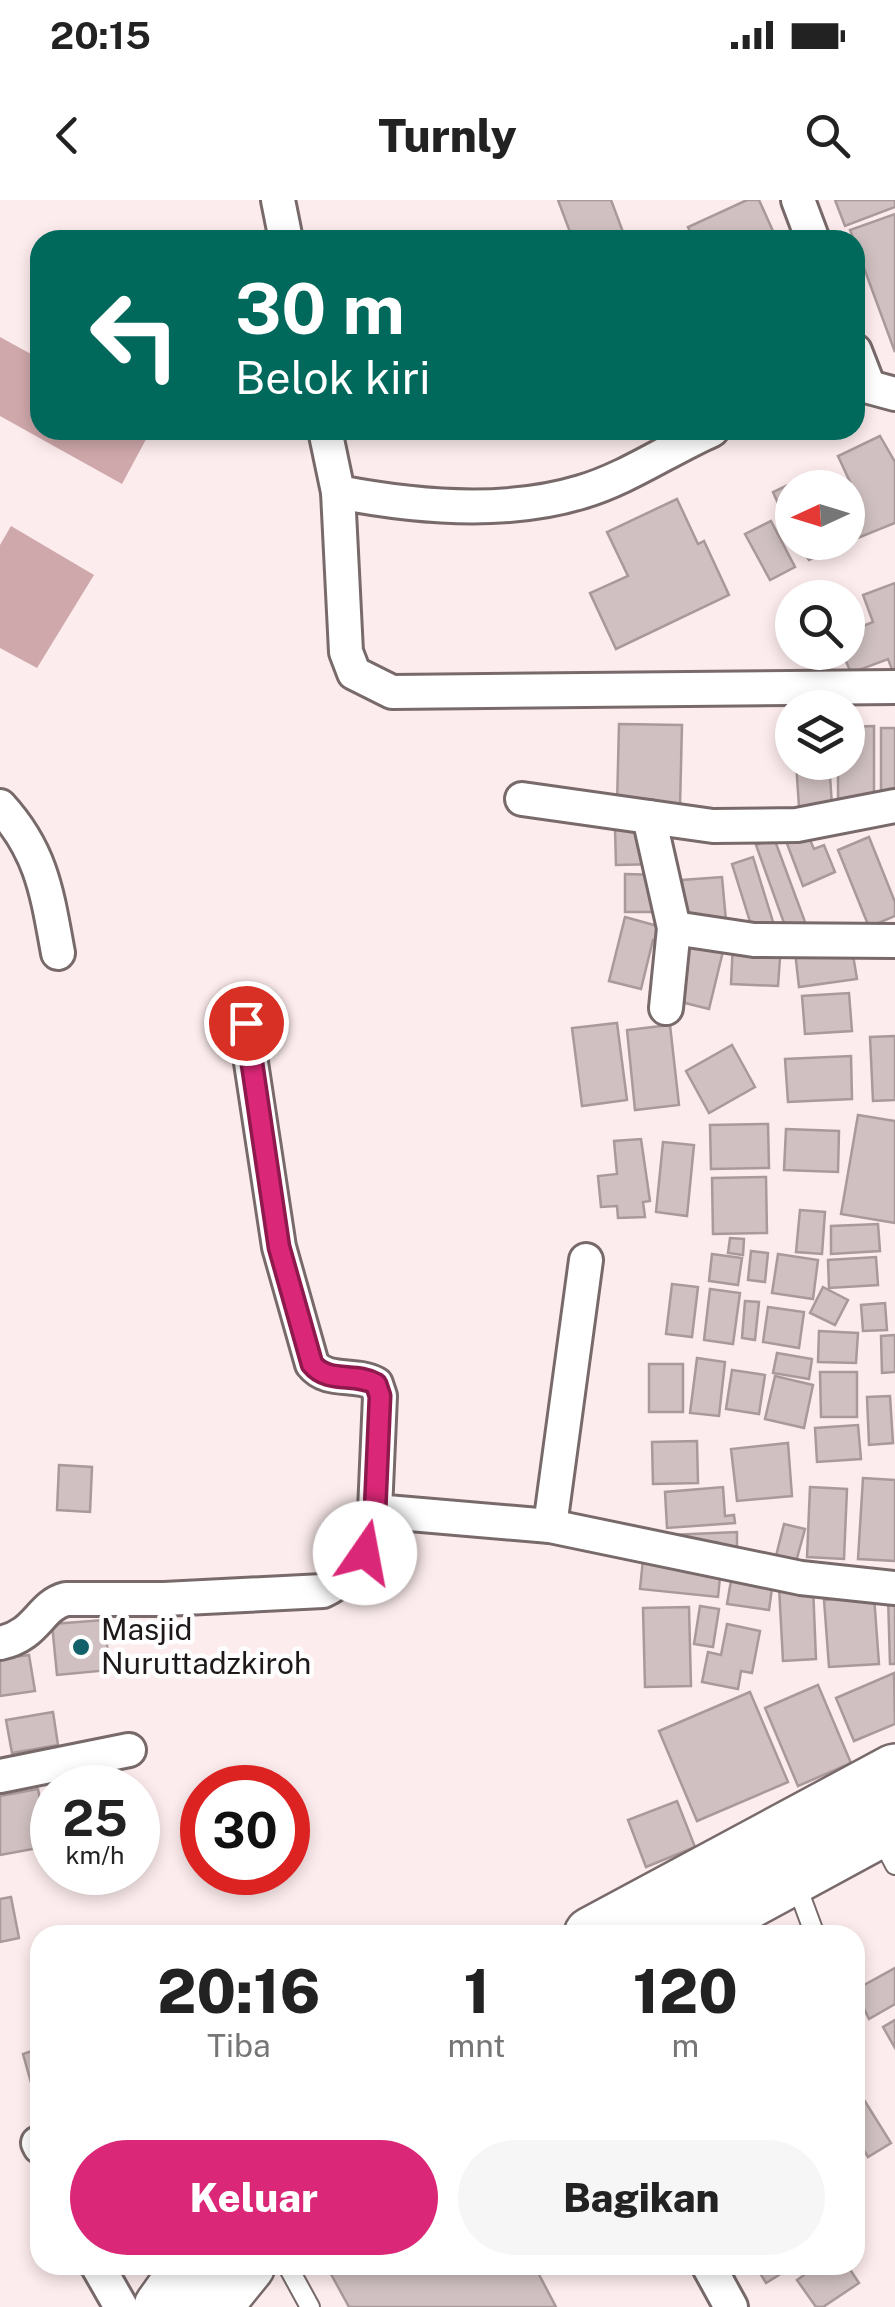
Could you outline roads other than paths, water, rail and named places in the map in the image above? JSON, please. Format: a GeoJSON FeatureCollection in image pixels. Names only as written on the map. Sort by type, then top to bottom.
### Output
{"type":"FeatureCollection","features":[{"type":"Feature","properties":{"kind":"highway"},"geometry":{"type":"LineString","coordinates":[[611,1925],[895,1772]]}},
{"type":"Feature","properties":{"kind":"highway"},"geometry":{"type":"LineString","coordinates":[[703,1925],[793,1876],[889,1838]]}},
{"type":"Feature","properties":{"kind":"highway"},"geometry":{"type":"LineString","coordinates":[[162,2307],[185,2275]]}},
{"type":"Feature","properties":{"kind":"highway"},"geometry":{"type":"LineString","coordinates":[[213,2307],[239,2275]]}},
{"type":"Feature","properties":{"kind":"street"},"geometry":{"type":"LineString","coordinates":[[278,200],[284,230]]}},
{"type":"Feature","properties":{"kind":"street"},"geometry":{"type":"LineString","coordinates":[[798,200],[809,230]]}},
{"type":"Feature","properties":{"kind":"street"},"geometry":{"type":"LineString","coordinates":[[327,440],[338,492],[346,652],[354,673],[369,684],[392,692],[895,687]]}},
{"type":"Feature","properties":{"kind":"street"},"geometry":{"type":"LineString","coordinates":[[338,492],[386,501],[518,505],[583,492],[691,440]]}},
{"type":"Feature","properties":{"kind":"street"},"geometry":{"type":"LineString","coordinates":[[522,799],[713,826],[796,825],[895,806]]}},
{"type":"Feature","properties":{"kind":"street"},"geometry":{"type":"LineString","coordinates":[[3,817],[39,862],[58,953]]}},
{"type":"Feature","properties":{"kind":"street"},"geometry":{"type":"LineString","coordinates":[[649,817],[674,928],[666,1008]]}},
{"type":"Feature","properties":{"kind":"street"},"geometry":{"type":"LineString","coordinates":[[674,928],[768,940],[895,942]]}},
{"type":"Feature","properties":{"kind":"street"},"geometry":{"type":"LineString","coordinates":[[0,1644],[30,1632],[56,1602],[66,1598],[164,1600],[323,1591],[345,1580],[358,1565],[375,1511],[380,1396],[376,1384],[366,1378],[332,1376],[319,1372],[312,1364],[279,1247],[246,1023]]}},
{"type":"Feature","properties":{"kind":"street"},"geometry":{"type":"LineString","coordinates":[[550,1526],[586,1260]]}},
{"type":"Feature","properties":{"kind":"street"},"geometry":{"type":"LineString","coordinates":[[375,1511],[550,1526],[801,1578],[895,1588]]}},
{"type":"Feature","properties":{"kind":"street"},"geometry":{"type":"LineString","coordinates":[[0,1776],[129,1750]]}},
{"type":"Feature","properties":{"kind":"street"},"geometry":{"type":"LineString","coordinates":[[103,2275],[121,2307]]}},
{"type":"Feature","properties":{"kind":"street"},"geometry":{"type":"LineString","coordinates":[[713,2275],[731,2307]]}},
{"type":"Feature","properties":{"kind":"lane"},"geometry":{"type":"LineString","coordinates":[[793,1876],[811,1925]]}},
{"type":"Feature","properties":{"kind":"lane"},"geometry":{"type":"LineString","coordinates":[[292,2275],[310,2307]]}},
{"type":"Feature","properties":{"kind":"place","name":"Masjid Nuruttadzkiroh"},"geometry":{"type":"Point","coordinates":[81,1647]}}]}
